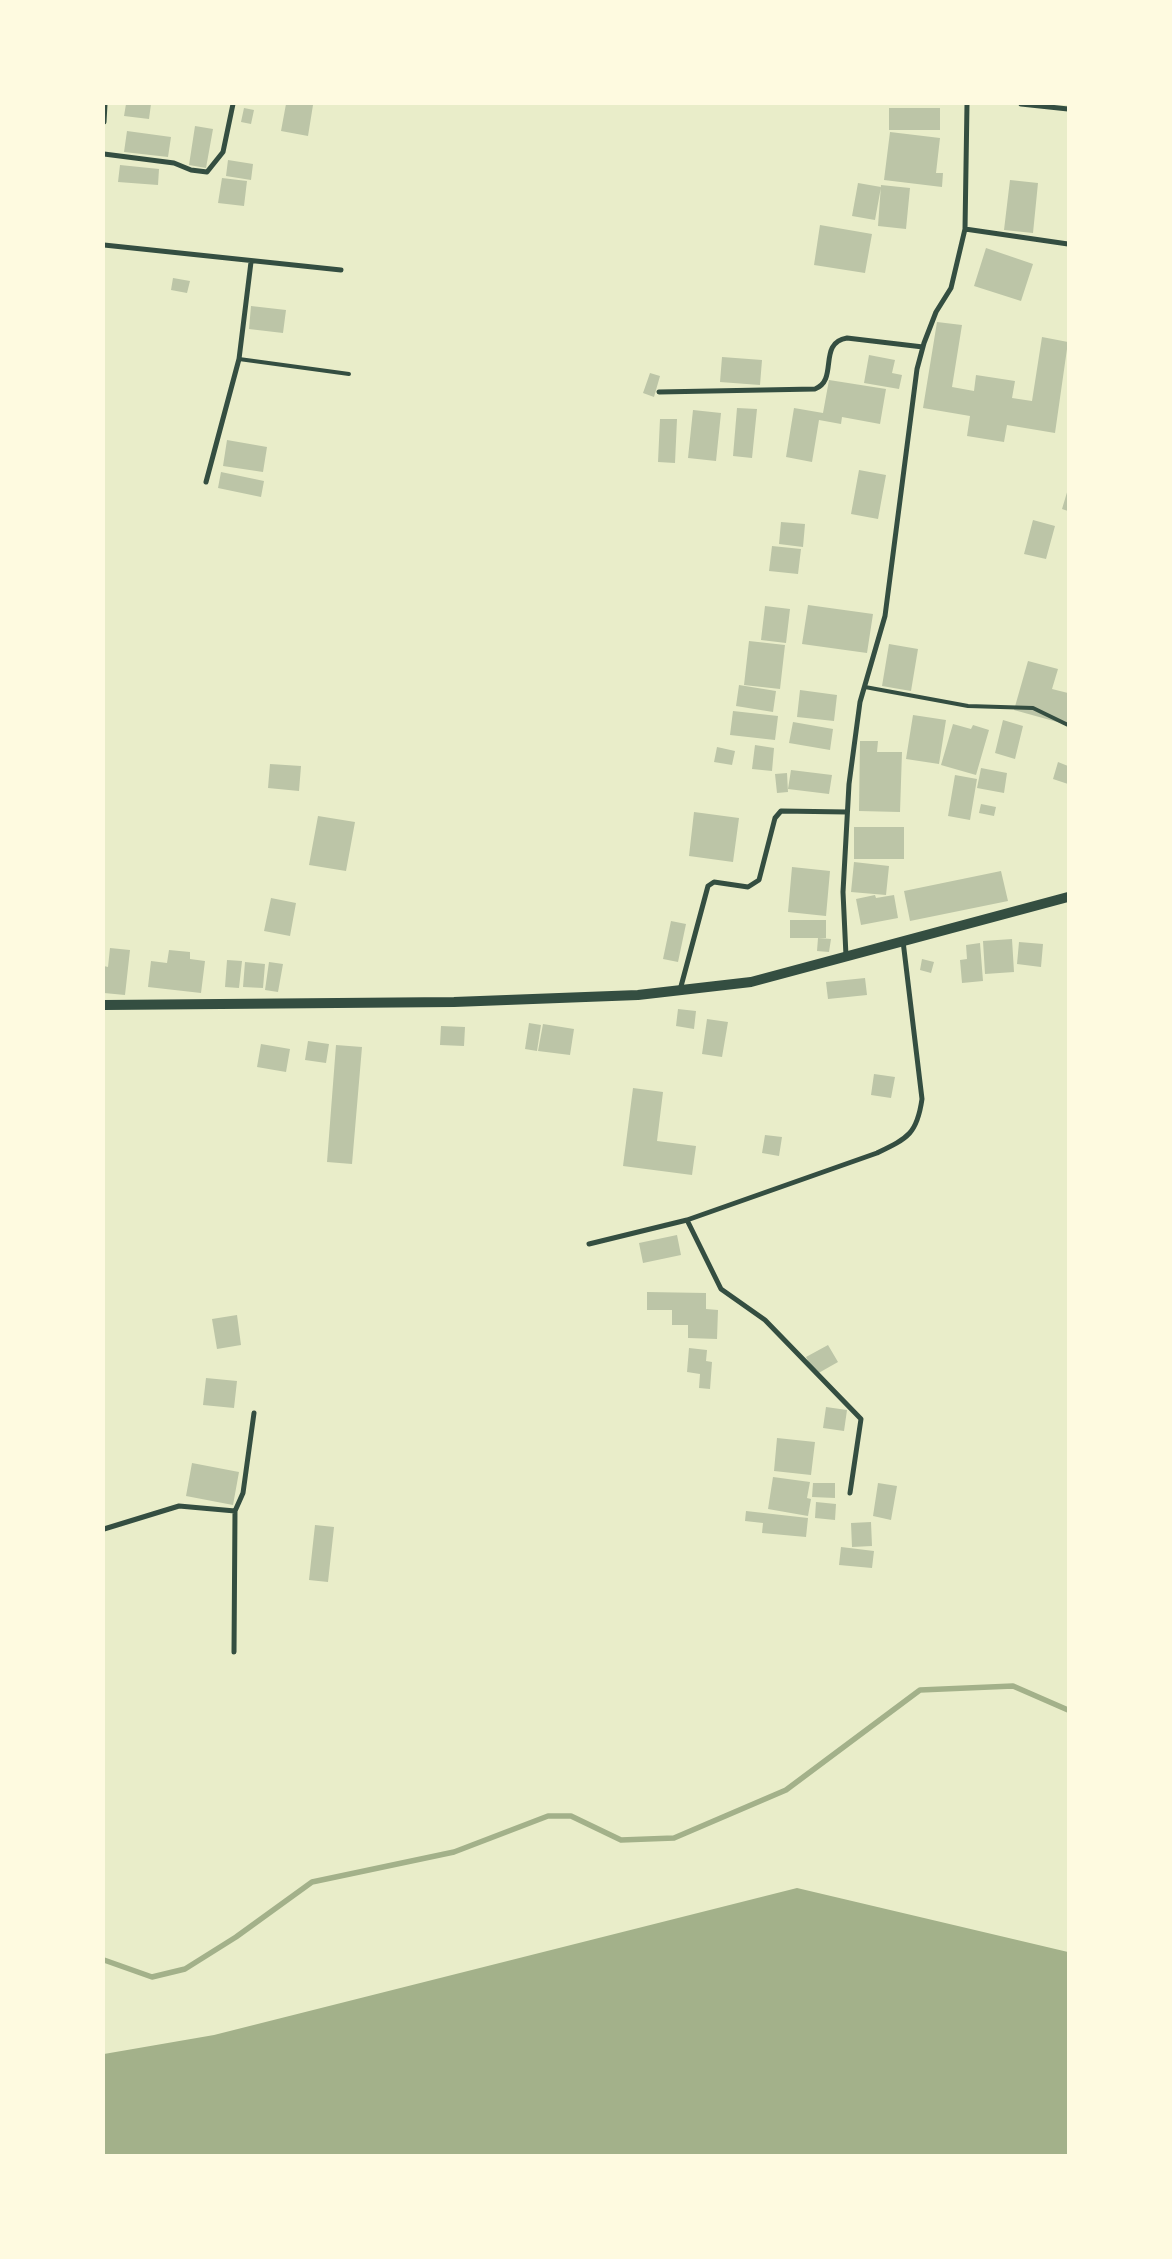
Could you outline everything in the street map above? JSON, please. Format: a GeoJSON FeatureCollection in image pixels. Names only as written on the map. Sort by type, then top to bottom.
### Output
{"type":"FeatureCollection","features":[{"type":"Feature","properties":{"kind":"main road"},"geometry":{"type":"LineString","coordinates":[[104,1005],[454,1002],[638,995],[751,982],[1068,897]]}},
{"type":"Feature","properties":{"kind":"street"},"geometry":{"type":"LineString","coordinates":[[104,122],[105,104]]}},
{"type":"Feature","properties":{"kind":"street"},"geometry":{"type":"LineString","coordinates":[[104,154],[174,163],[191,170],[207,172],[222,152],[233,104]]}},
{"type":"Feature","properties":{"kind":"street"},"geometry":{"type":"LineString","coordinates":[[846,956],[843,892],[847,812],[860,702],[885,616],[917,369],[936,312],[952,288],[965,229],[967,104]]}},
{"type":"Feature","properties":{"kind":"street"},"geometry":{"type":"LineString","coordinates":[[1021,104],[1068,109]]}},
{"type":"Feature","properties":{"kind":"street"},"geometry":{"type":"LineString","coordinates":[[965,229],[1068,244]]}},
{"type":"Feature","properties":{"kind":"street"},"geometry":{"type":"LineString","coordinates":[[104,244],[251,262],[341,270]]}},
{"type":"Feature","properties":{"kind":"street"},"geometry":{"type":"LineString","coordinates":[[206,482],[239,359],[251,262]]}},
{"type":"Feature","properties":{"kind":"street"},"geometry":{"type":"LineString","coordinates":[[659,392],[816,389],[822,387],[826,382],[832,347],[840,339],[847,338],[923,347]]}},
{"type":"Feature","properties":{"kind":"street"},"geometry":{"type":"LineString","coordinates":[[680,990],[708,886],[714,882],[748,887],[759,880],[775,818],[781,812],[847,812]]}},
{"type":"Feature","properties":{"kind":"street"},"geometry":{"type":"LineString","coordinates":[[589,1244],[687,1220],[877,1153],[896,1144],[912,1131],[917,1125],[922,1099],[903,940]]}},
{"type":"Feature","properties":{"kind":"street"},"geometry":{"type":"LineString","coordinates":[[687,1220],[721,1289],[765,1320],[861,1419],[850,1493]]}},
{"type":"Feature","properties":{"kind":"street"},"geometry":{"type":"LineString","coordinates":[[234,1652],[235,1510],[243,1494],[254,1413]]}},
{"type":"Feature","properties":{"kind":"street"},"geometry":{"type":"LineString","coordinates":[[104,1529],[179,1506],[235,1510]]}},
{"type":"Feature","properties":{"kind":"lane"},"geometry":{"type":"LineString","coordinates":[[239,359],[350,374]]}},
{"type":"Feature","properties":{"kind":"lane"},"geometry":{"type":"LineString","coordinates":[[864,687],[968,706],[1033,708],[1068,725]]}},
{"type":"Feature","properties":{"kind":"shaded area"},"geometry":{"type":"Polygon","coordinates":[[[797,1888],[1068,1952],[1068,2155],[104,2155],[104,2054],[214,2035],[797,1888]]]}},
{"type":"Feature","properties":{"kind":"building"},"geometry":{"type":"Polygon","coordinates":[[[126,104],[151,104],[149,119],[124,116],[126,104]]]}},
{"type":"Feature","properties":{"kind":"building"},"geometry":{"type":"Polygon","coordinates":[[[286,104],[313,105],[308,136],[281,131],[286,104]]]}},
{"type":"Feature","properties":{"kind":"building"},"geometry":{"type":"Polygon","coordinates":[[[244,108],[254,110],[251,124],[241,122],[244,108]]]}},
{"type":"Feature","properties":{"kind":"building"},"geometry":{"type":"Polygon","coordinates":[[[889,108],[940,108],[940,130],[889,130],[889,108]]]}},
{"type":"Feature","properties":{"kind":"building"},"geometry":{"type":"Polygon","coordinates":[[[195,126],[213,129],[206,168],[189,165],[195,126]]]}},
{"type":"Feature","properties":{"kind":"building"},"geometry":{"type":"Polygon","coordinates":[[[127,131],[171,137],[168,157],[124,152],[127,131]]]}},
{"type":"Feature","properties":{"kind":"building"},"geometry":{"type":"Polygon","coordinates":[[[890,132],[940,138],[936,173],[943,173],[942,187],[884,180],[890,132]]]}},
{"type":"Feature","properties":{"kind":"building"},"geometry":{"type":"Polygon","coordinates":[[[228,160],[253,164],[251,180],[226,176],[228,160]]]}},
{"type":"Feature","properties":{"kind":"building"},"geometry":{"type":"Polygon","coordinates":[[[120,165],[159,169],[158,185],[118,182],[120,165]]]}},
{"type":"Feature","properties":{"kind":"building"},"geometry":{"type":"Polygon","coordinates":[[[222,178],[247,181],[244,206],[218,203],[222,178]]]}},
{"type":"Feature","properties":{"kind":"building"},"geometry":{"type":"Polygon","coordinates":[[[1010,180],[1038,183],[1033,233],[1004,230],[1010,180]]]}},
{"type":"Feature","properties":{"kind":"building"},"geometry":{"type":"Polygon","coordinates":[[[858,183],[881,187],[875,220],[852,216],[858,183]]]}},
{"type":"Feature","properties":{"kind":"building"},"geometry":{"type":"Polygon","coordinates":[[[881,185],[910,188],[906,229],[878,226],[881,185]]]}},
{"type":"Feature","properties":{"kind":"building"},"geometry":{"type":"Polygon","coordinates":[[[820,225],[872,234],[865,273],[814,265],[820,225]]]}},
{"type":"Feature","properties":{"kind":"building"},"geometry":{"type":"Polygon","coordinates":[[[986,248],[1033,264],[1021,301],[974,286],[986,248]]]}},
{"type":"Feature","properties":{"kind":"building"},"geometry":{"type":"Polygon","coordinates":[[[173,278],[190,281],[187,293],[171,290],[173,278]]]}},
{"type":"Feature","properties":{"kind":"building"},"geometry":{"type":"Polygon","coordinates":[[[251,306],[286,310],[283,333],[249,329],[251,306]]]}},
{"type":"Feature","properties":{"kind":"building"},"geometry":{"type":"Polygon","coordinates":[[[937,322],[962,325],[952,387],[974,391],[976,375],[1015,381],[1012,398],[1032,401],[1042,337],[1068,342],[1055,433],[1007,425],[1004,442],[967,436],[970,416],[923,408],[937,322]]]}},
{"type":"Feature","properties":{"kind":"building"},"geometry":{"type":"Polygon","coordinates":[[[869,355],[895,360],[892,373],[902,375],[899,389],[864,383],[869,355]]]}},
{"type":"Feature","properties":{"kind":"building"},"geometry":{"type":"Polygon","coordinates":[[[722,357],[762,360],[760,385],[720,382],[722,357]]]}},
{"type":"Feature","properties":{"kind":"building"},"geometry":{"type":"Polygon","coordinates":[[[650,373],[660,376],[654,397],[643,393],[650,373]]]}},
{"type":"Feature","properties":{"kind":"building"},"geometry":{"type":"Polygon","coordinates":[[[829,380],[886,389],[880,424],[842,417],[841,424],[819,420],[812,462],[786,457],[794,408],[823,413],[829,380]]]}},
{"type":"Feature","properties":{"kind":"building"},"geometry":{"type":"Polygon","coordinates":[[[737,408],[757,409],[752,458],[733,456],[737,408]]]}},
{"type":"Feature","properties":{"kind":"building"},"geometry":{"type":"Polygon","coordinates":[[[693,410],[721,413],[716,461],[688,458],[693,410]]]}},
{"type":"Feature","properties":{"kind":"building"},"geometry":{"type":"Polygon","coordinates":[[[660,419],[677,419],[675,463],[658,462],[660,419]]]}},
{"type":"Feature","properties":{"kind":"building"},"geometry":{"type":"Polygon","coordinates":[[[227,440],[267,447],[263,472],[223,466],[227,440]]]}},
{"type":"Feature","properties":{"kind":"building"},"geometry":{"type":"Polygon","coordinates":[[[859,470],[886,475],[878,519],[851,514],[859,470]]]}},
{"type":"Feature","properties":{"kind":"building"},"geometry":{"type":"Polygon","coordinates":[[[221,472],[264,481],[261,497],[218,488],[221,472]]]}},
{"type":"Feature","properties":{"kind":"building"},"geometry":{"type":"Polygon","coordinates":[[[1068,489],[1068,511],[1062,509],[1068,489]]]}},
{"type":"Feature","properties":{"kind":"building"},"geometry":{"type":"Polygon","coordinates":[[[1033,520],[1055,526],[1046,559],[1024,554],[1033,520]]]}},
{"type":"Feature","properties":{"kind":"building"},"geometry":{"type":"Polygon","coordinates":[[[781,522],[805,524],[803,547],[779,544],[781,522]]]}},
{"type":"Feature","properties":{"kind":"building"},"geometry":{"type":"Polygon","coordinates":[[[772,546],[801,549],[798,574],[769,571],[772,546]]]}},
{"type":"Feature","properties":{"kind":"building"},"geometry":{"type":"Polygon","coordinates":[[[808,605],[873,614],[867,653],[802,644],[808,605]]]}},
{"type":"Feature","properties":{"kind":"building"},"geometry":{"type":"Polygon","coordinates":[[[765,606],[790,609],[786,643],[761,640],[765,606]]]}},
{"type":"Feature","properties":{"kind":"building"},"geometry":{"type":"Polygon","coordinates":[[[749,641],[785,645],[780,689],[744,685],[749,641]]]}},
{"type":"Feature","properties":{"kind":"building"},"geometry":{"type":"Polygon","coordinates":[[[889,644],[918,649],[911,691],[882,686],[889,644]]]}},
{"type":"Feature","properties":{"kind":"building"},"geometry":{"type":"Polygon","coordinates":[[[1028,661],[1058,669],[1052,689],[1068,693],[1068,725],[1014,710],[1028,661]]]}},
{"type":"Feature","properties":{"kind":"building"},"geometry":{"type":"Polygon","coordinates":[[[739,685],[776,691],[773,712],[736,706],[739,685]]]}},
{"type":"Feature","properties":{"kind":"building"},"geometry":{"type":"Polygon","coordinates":[[[800,690],[837,695],[834,721],[797,717],[800,690]]]}},
{"type":"Feature","properties":{"kind":"building"},"geometry":{"type":"Polygon","coordinates":[[[733,711],[778,716],[775,740],[730,735],[733,711]]]}},
{"type":"Feature","properties":{"kind":"building"},"geometry":{"type":"Polygon","coordinates":[[[913,715],[946,720],[939,764],[906,759],[913,715]]]}},
{"type":"Feature","properties":{"kind":"building"},"geometry":{"type":"Polygon","coordinates":[[[1003,720],[1023,726],[1015,759],[995,753],[1003,720]]]}},
{"type":"Feature","properties":{"kind":"building"},"geometry":{"type":"Polygon","coordinates":[[[793,722],[833,729],[830,750],[789,743],[793,722]]]}},
{"type":"Feature","properties":{"kind":"building"},"geometry":{"type":"Polygon","coordinates":[[[953,724],[971,729],[973,725],[989,730],[976,775],[941,765],[953,724]]]}},
{"type":"Feature","properties":{"kind":"building"},"geometry":{"type":"Polygon","coordinates":[[[860,741],[878,741],[877,752],[902,752],[900,812],[859,811],[860,741]]]}},
{"type":"Feature","properties":{"kind":"building"},"geometry":{"type":"Polygon","coordinates":[[[755,745],[774,748],[772,771],[752,769],[755,745]]]}},
{"type":"Feature","properties":{"kind":"building"},"geometry":{"type":"Polygon","coordinates":[[[717,747],[735,751],[732,765],[714,762],[717,747]]]}},
{"type":"Feature","properties":{"kind":"building"},"geometry":{"type":"Polygon","coordinates":[[[1058,762],[1068,766],[1068,784],[1053,779],[1058,762]]]}},
{"type":"Feature","properties":{"kind":"building"},"geometry":{"type":"Polygon","coordinates":[[[270,764],[301,766],[299,791],[268,788],[270,764]]]}},
{"type":"Feature","properties":{"kind":"building"},"geometry":{"type":"Polygon","coordinates":[[[981,768],[1007,773],[1004,793],[977,788],[981,768]]]}},
{"type":"Feature","properties":{"kind":"building"},"geometry":{"type":"Polygon","coordinates":[[[791,770],[832,775],[829,794],[788,789],[791,770]]]}},
{"type":"Feature","properties":{"kind":"building"},"geometry":{"type":"Polygon","coordinates":[[[787,773],[788,792],[777,793],[775,774],[787,773]]]}},
{"type":"Feature","properties":{"kind":"building"},"geometry":{"type":"Polygon","coordinates":[[[955,775],[977,779],[970,820],[948,816],[955,775]]]}},
{"type":"Feature","properties":{"kind":"building"},"geometry":{"type":"Polygon","coordinates":[[[981,804],[996,807],[994,816],[979,813],[981,804]]]}},
{"type":"Feature","properties":{"kind":"building"},"geometry":{"type":"Polygon","coordinates":[[[694,812],[739,818],[733,862],[689,856],[694,812]]]}},
{"type":"Feature","properties":{"kind":"building"},"geometry":{"type":"Polygon","coordinates":[[[318,816],[355,822],[346,871],[309,865],[318,816]]]}},
{"type":"Feature","properties":{"kind":"building"},"geometry":{"type":"Polygon","coordinates":[[[854,827],[904,827],[904,859],[854,859],[854,827]]]}},
{"type":"Feature","properties":{"kind":"building"},"geometry":{"type":"Polygon","coordinates":[[[854,862],[889,866],[886,895],[851,892],[854,862]]]}},
{"type":"Feature","properties":{"kind":"building"},"geometry":{"type":"Polygon","coordinates":[[[792,867],[830,871],[826,916],[788,912],[792,867]]]}},
{"type":"Feature","properties":{"kind":"building"},"geometry":{"type":"Polygon","coordinates":[[[1001,871],[1008,901],[910,921],[904,891],[1001,871]]]}},
{"type":"Feature","properties":{"kind":"building"},"geometry":{"type":"Polygon","coordinates":[[[875,895],[876,898],[894,895],[898,918],[861,925],[856,899],[875,895]]]}},
{"type":"Feature","properties":{"kind":"building"},"geometry":{"type":"Polygon","coordinates":[[[271,898],[296,903],[290,936],[264,931],[271,898]]]}},
{"type":"Feature","properties":{"kind":"building"},"geometry":{"type":"Polygon","coordinates":[[[790,920],[826,920],[826,938],[790,938],[790,920]]]}},
{"type":"Feature","properties":{"kind":"building"},"geometry":{"type":"Polygon","coordinates":[[[671,921],[686,924],[678,962],[663,959],[671,921]]]}},
{"type":"Feature","properties":{"kind":"building"},"geometry":{"type":"Polygon","coordinates":[[[818,938],[831,939],[829,952],[817,951],[818,938]]]}},
{"type":"Feature","properties":{"kind":"building"},"geometry":{"type":"Polygon","coordinates":[[[1012,939],[1014,972],[985,974],[983,941],[1012,939]]]}},
{"type":"Feature","properties":{"kind":"building"},"geometry":{"type":"Polygon","coordinates":[[[1019,942],[1043,944],[1041,967],[1017,964],[1019,942]]]}},
{"type":"Feature","properties":{"kind":"building"},"geometry":{"type":"Polygon","coordinates":[[[980,943],[983,981],[962,983],[960,960],[967,959],[966,945],[980,943]]]}},
{"type":"Feature","properties":{"kind":"building"},"geometry":{"type":"Polygon","coordinates":[[[110,948],[130,950],[125,995],[104,993],[104,966],[108,967],[110,948]]]}},
{"type":"Feature","properties":{"kind":"building"},"geometry":{"type":"Polygon","coordinates":[[[169,950],[190,952],[190,959],[205,961],[201,993],[148,987],[151,961],[167,963],[169,950]]]}},
{"type":"Feature","properties":{"kind":"building"},"geometry":{"type":"Polygon","coordinates":[[[922,959],[934,962],[931,973],[920,970],[922,959]]]}},
{"type":"Feature","properties":{"kind":"building"},"geometry":{"type":"Polygon","coordinates":[[[227,960],[242,961],[239,988],[225,987],[227,960]]]}},
{"type":"Feature","properties":{"kind":"building"},"geometry":{"type":"Polygon","coordinates":[[[245,962],[265,964],[263,988],[243,987],[245,962]]]}},
{"type":"Feature","properties":{"kind":"building"},"geometry":{"type":"Polygon","coordinates":[[[269,962],[283,964],[278,992],[265,990],[269,962]]]}},
{"type":"Feature","properties":{"kind":"building"},"geometry":{"type":"Polygon","coordinates":[[[865,978],[867,995],[828,999],[826,982],[865,978]]]}},
{"type":"Feature","properties":{"kind":"building"},"geometry":{"type":"Polygon","coordinates":[[[678,1009],[696,1011],[694,1029],[676,1026],[678,1009]]]}},
{"type":"Feature","properties":{"kind":"building"},"geometry":{"type":"Polygon","coordinates":[[[707,1019],[728,1022],[722,1057],[702,1054],[707,1019]]]}},
{"type":"Feature","properties":{"kind":"building"},"geometry":{"type":"Polygon","coordinates":[[[529,1023],[541,1025],[537,1051],[525,1049],[529,1023]]]}},
{"type":"Feature","properties":{"kind":"building"},"geometry":{"type":"Polygon","coordinates":[[[543,1024],[574,1029],[570,1055],[538,1051],[543,1024]]]}},
{"type":"Feature","properties":{"kind":"building"},"geometry":{"type":"Polygon","coordinates":[[[441,1026],[465,1027],[464,1046],[440,1045],[441,1026]]]}},
{"type":"Feature","properties":{"kind":"building"},"geometry":{"type":"Polygon","coordinates":[[[308,1041],[329,1044],[326,1063],[305,1060],[308,1041]]]}},
{"type":"Feature","properties":{"kind":"building"},"geometry":{"type":"Polygon","coordinates":[[[261,1044],[290,1049],[286,1072],[257,1067],[261,1044]]]}},
{"type":"Feature","properties":{"kind":"building"},"geometry":{"type":"Polygon","coordinates":[[[336,1045],[362,1047],[352,1164],[327,1162],[336,1045]]]}},
{"type":"Feature","properties":{"kind":"building"},"geometry":{"type":"Polygon","coordinates":[[[874,1074],[895,1077],[891,1098],[871,1095],[874,1074]]]}},
{"type":"Feature","properties":{"kind":"building"},"geometry":{"type":"Polygon","coordinates":[[[633,1088],[663,1092],[657,1141],[696,1146],[692,1175],[623,1166],[633,1088]]]}},
{"type":"Feature","properties":{"kind":"building"},"geometry":{"type":"Polygon","coordinates":[[[765,1135],[782,1137],[779,1156],[762,1153],[765,1135]]]}},
{"type":"Feature","properties":{"kind":"building"},"geometry":{"type":"Polygon","coordinates":[[[677,1235],[681,1255],[643,1263],[639,1243],[677,1235]]]}},
{"type":"Feature","properties":{"kind":"building"},"geometry":{"type":"Polygon","coordinates":[[[647,1292],[706,1293],[706,1309],[718,1310],[717,1339],[688,1338],[688,1325],[672,1325],[672,1310],[647,1310],[647,1292]]]}},
{"type":"Feature","properties":{"kind":"building"},"geometry":{"type":"Polygon","coordinates":[[[237,1315],[241,1345],[217,1349],[212,1319],[237,1315]]]}},
{"type":"Feature","properties":{"kind":"building"},"geometry":{"type":"Polygon","coordinates":[[[828,1345],[838,1362],[815,1375],[806,1357],[828,1345]]]}},
{"type":"Feature","properties":{"kind":"building"},"geometry":{"type":"Polygon","coordinates":[[[689,1348],[707,1350],[706,1361],[712,1362],[710,1389],[699,1388],[700,1374],[687,1372],[689,1348]]]}},
{"type":"Feature","properties":{"kind":"building"},"geometry":{"type":"Polygon","coordinates":[[[206,1378],[237,1381],[234,1408],[203,1405],[206,1378]]]}},
{"type":"Feature","properties":{"kind":"building"},"geometry":{"type":"Polygon","coordinates":[[[826,1407],[847,1410],[844,1431],[823,1428],[826,1407]]]}},
{"type":"Feature","properties":{"kind":"building"},"geometry":{"type":"Polygon","coordinates":[[[777,1438],[815,1442],[811,1475],[774,1471],[777,1438]]]}},
{"type":"Feature","properties":{"kind":"building"},"geometry":{"type":"Polygon","coordinates":[[[192,1463],[239,1472],[233,1505],[186,1496],[192,1463]]]}},
{"type":"Feature","properties":{"kind":"building"},"geometry":{"type":"Polygon","coordinates":[[[773,1477],[810,1482],[807,1498],[811,1499],[808,1516],[768,1509],[773,1477]]]}},
{"type":"Feature","properties":{"kind":"building"},"geometry":{"type":"Polygon","coordinates":[[[813,1483],[835,1483],[835,1498],[812,1497],[813,1483]]]}},
{"type":"Feature","properties":{"kind":"building"},"geometry":{"type":"Polygon","coordinates":[[[878,1483],[897,1486],[891,1520],[873,1516],[878,1483]]]}},
{"type":"Feature","properties":{"kind":"building"},"geometry":{"type":"Polygon","coordinates":[[[816,1502],[836,1504],[835,1520],[815,1518],[816,1502]]]}},
{"type":"Feature","properties":{"kind":"building"},"geometry":{"type":"Polygon","coordinates":[[[746,1511],[808,1518],[806,1537],[762,1533],[763,1523],[745,1521],[746,1511]]]}},
{"type":"Feature","properties":{"kind":"building"},"geometry":{"type":"Polygon","coordinates":[[[871,1522],[872,1546],[852,1547],[851,1523],[871,1522]]]}},
{"type":"Feature","properties":{"kind":"building"},"geometry":{"type":"Polygon","coordinates":[[[315,1525],[334,1527],[328,1582],[309,1580],[315,1525]]]}},
{"type":"Feature","properties":{"kind":"building"},"geometry":{"type":"Polygon","coordinates":[[[841,1547],[874,1551],[872,1568],[839,1565],[841,1547]]]}},
{"type":"Feature","properties":{"kind":"waterway"},"geometry":{"type":"LineString","coordinates":[[104,1960],[152,1977],[185,1969],[236,1937],[312,1882],[454,1852],[548,1816],[571,1816],[621,1840],[674,1838],[786,1790],[920,1690],[1013,1686],[1068,1710]]}}]}
